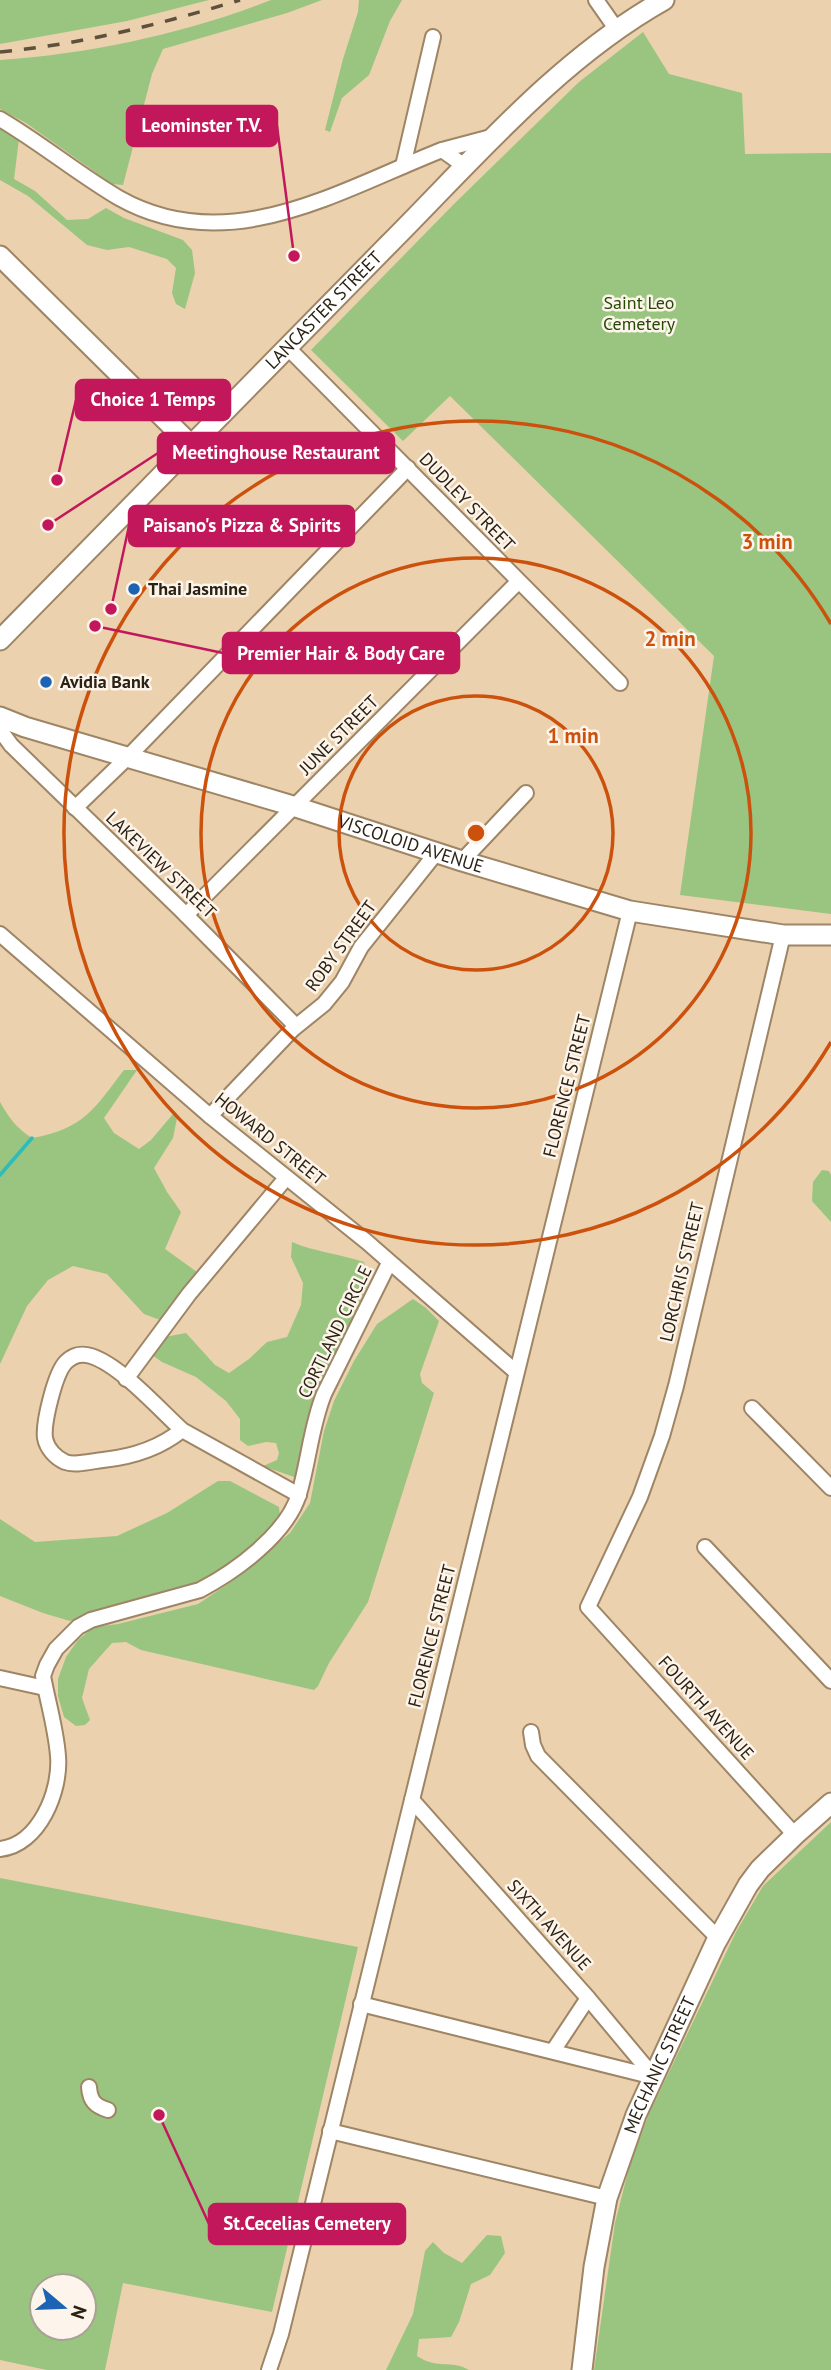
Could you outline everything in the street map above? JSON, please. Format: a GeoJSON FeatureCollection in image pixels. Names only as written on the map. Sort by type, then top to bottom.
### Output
{"type":"FeatureCollection","features":[{"type":"Feature","properties":{"kind":"main road","name":"LANCASTER STREET"},"geometry":{"type":"LineString","coordinates":[[0,640],[496,136],[562,74],[617,30],[664,0]]}},
{"type":"Feature","properties":{"kind":"main road"},"geometry":{"type":"LineString","coordinates":[[0,256],[191,446]]}},
{"type":"Feature","properties":{"kind":"main road","name":"VISCOLOID AVENUE"},"geometry":{"type":"LineString","coordinates":[[0,717],[25,727],[293,806],[630,911],[783,934],[831,935]]}},
{"type":"Feature","properties":{"kind":"main road","name":"MECHANIC STREET"},"geometry":{"type":"LineString","coordinates":[[582,2370],[594,2267],[607,2198],[636,2115],[718,1938],[748,1885],[760,1869],[831,1803]]}},
{"type":"Feature","properties":{"kind":"street"},"geometry":{"type":"LineString","coordinates":[[596,0],[617,30]]}},
{"type":"Feature","properties":{"kind":"street"},"geometry":{"type":"LineString","coordinates":[[402,166],[433,37]]}},
{"type":"Feature","properties":{"kind":"street"},"geometry":{"type":"LineString","coordinates":[[0,118],[121,199],[152,212],[184,220],[231,222],[271,217],[356,187],[442,150],[496,136]]}},
{"type":"Feature","properties":{"kind":"street"},"geometry":{"type":"LineString","coordinates":[[442,150],[466,167]]}},
{"type":"Feature","properties":{"kind":"street","name":"DUDLEY STREET"},"geometry":{"type":"LineString","coordinates":[[287,347],[621,683]]}},
{"type":"Feature","properties":{"kind":"street"},"geometry":{"type":"LineString","coordinates":[[75,808],[128,757],[408,468]]}},
{"type":"Feature","properties":{"kind":"street","name":"JUNE STREET"},"geometry":{"type":"LineString","coordinates":[[186,915],[518,582]]}},
{"type":"Feature","properties":{"kind":"street","name":"LAKEVIEW STREET"},"geometry":{"type":"LineString","coordinates":[[0,730],[11,745],[296,1026]]}},
{"type":"Feature","properties":{"kind":"street"},"geometry":{"type":"LineString","coordinates":[[463,861],[526,793]]}},
{"type":"Feature","properties":{"kind":"street","name":"ROBY STREET"},"geometry":{"type":"LineString","coordinates":[[210,1116],[296,1026],[324,1004],[342,982],[360,947],[437,852]]}},
{"type":"Feature","properties":{"kind":"street","name":"FLORENCE STREET"},"geometry":{"type":"LineString","coordinates":[[269,2370],[281,2334],[630,911]]}},
{"type":"Feature","properties":{"kind":"street","name":"HOWARD STREET"},"geometry":{"type":"LineString","coordinates":[[0,934],[210,1116],[389,1263],[516,1372]]}},
{"type":"Feature","properties":{"kind":"street","name":"LORCHRIS STREET"},"geometry":{"type":"LineString","coordinates":[[588,1607],[636,1507],[665,1423],[783,934]]}},
{"type":"Feature","properties":{"kind":"street"},"geometry":{"type":"LineString","coordinates":[[126,1379],[189,1294],[286,1178]]}},
{"type":"Feature","properties":{"kind":"street","name":"CORTLAND CIRCLE"},"geometry":{"type":"LineString","coordinates":[[0,1849],[17,1845],[30,1835],[39,1823],[52,1795],[58,1772],[58,1756],[43,1676],[56,1649],[78,1626],[91,1620],[200,1590],[236,1567],[277,1532],[299,1495],[317,1412],[331,1378],[389,1263]]}},
{"type":"Feature","properties":{"kind":"street"},"geometry":{"type":"LineString","coordinates":[[182,1430],[167,1442],[112,1459],[70,1463],[54,1455],[45,1439],[46,1420],[55,1385],[68,1360],[79,1354],[90,1355],[108,1364],[182,1430],[299,1495]]}},
{"type":"Feature","properties":{"kind":"street"},"geometry":{"type":"LineString","coordinates":[[752,1408],[831,1488]]}},
{"type":"Feature","properties":{"kind":"street"},"geometry":{"type":"LineString","coordinates":[[705,1547],[831,1681]]}},
{"type":"Feature","properties":{"kind":"street","name":"FOURTH AVENUE"},"geometry":{"type":"LineString","coordinates":[[588,1607],[795,1835]]}},
{"type":"Feature","properties":{"kind":"street"},"geometry":{"type":"LineString","coordinates":[[0,1678],[45,1688]]}},
{"type":"Feature","properties":{"kind":"street"},"geometry":{"type":"LineString","coordinates":[[531,1732],[538,1756],[718,1938]]}},
{"type":"Feature","properties":{"kind":"street","name":"SIXTH AVENUE"},"geometry":{"type":"LineString","coordinates":[[412,1800],[588,1998],[654,2077]]}},
{"type":"Feature","properties":{"kind":"street"},"geometry":{"type":"LineString","coordinates":[[553,2051],[588,1998]]}},
{"type":"Feature","properties":{"kind":"street"},"geometry":{"type":"LineString","coordinates":[[361,2004],[654,2077]]}},
{"type":"Feature","properties":{"kind":"street"},"geometry":{"type":"LineString","coordinates":[[89,2087],[93,2102],[108,2110]]}},
{"type":"Feature","properties":{"kind":"street"},"geometry":{"type":"LineString","coordinates":[[330,2131],[607,2198]]}},
{"type":"Feature","properties":{"kind":"green space"},"geometry":{"type":"Polygon","coordinates":[[[0,0],[209,0],[127,21],[0,44],[0,0]]]}},
{"type":"Feature","properties":{"kind":"green space"},"geometry":{"type":"Polygon","coordinates":[[[271,0],[322,0],[287,13],[163,49],[152,74],[123,185],[112,184],[26,123],[0,109],[0,60],[68,53],[138,40],[206,22],[271,0]]]}},
{"type":"Feature","properties":{"kind":"green space"},"geometry":{"type":"Polygon","coordinates":[[[359,0],[402,0],[390,21],[369,75],[342,98],[330,132],[325,130],[359,0]]]}},
{"type":"Feature","properties":{"kind":"green space","name":"Saint Leo Cemetery"},"geometry":{"type":"Polygon","coordinates":[[[643,32],[669,74],[742,93],[745,154],[831,153],[831,914],[680,895],[714,656],[450,396],[403,441],[311,350],[454,204],[579,82],[643,32]]]}},
{"type":"Feature","properties":{"kind":"green space"},"geometry":{"type":"Polygon","coordinates":[[[0,127],[19,139],[14,179],[35,191],[67,220],[88,219],[106,208],[124,218],[183,240],[192,250],[195,273],[185,309],[176,304],[172,293],[176,268],[167,259],[129,247],[107,250],[87,245],[28,196],[0,180],[0,127]]]}},
{"type":"Feature","properties":{"kind":"green space"},"geometry":{"type":"Polygon","coordinates":[[[124,1070],[137,1070],[104,1118],[114,1133],[139,1149],[151,1140],[173,1114],[177,1118],[173,1138],[154,1168],[181,1212],[165,1249],[197,1272],[160,1320],[144,1314],[107,1274],[73,1266],[48,1280],[27,1306],[0,1364],[0,1102],[14,1123],[32,1138],[50,1134],[76,1123],[86,1115],[124,1070]]]}},
{"type":"Feature","properties":{"kind":"green space"},"geometry":{"type":"Polygon","coordinates":[[[822,1170],[829,1171],[831,1175],[831,1222],[812,1201],[813,1182],[822,1170]]]}},
{"type":"Feature","properties":{"kind":"green space"},"geometry":{"type":"Polygon","coordinates":[[[292,1242],[364,1262],[368,1284],[315,1398],[299,1475],[294,1477],[263,1466],[277,1460],[279,1453],[276,1443],[248,1446],[240,1440],[240,1419],[226,1401],[196,1377],[152,1355],[165,1337],[186,1333],[215,1365],[229,1373],[267,1342],[287,1337],[301,1305],[303,1283],[291,1257],[292,1242]]]}},
{"type":"Feature","properties":{"kind":"green space"},"geometry":{"type":"Polygon","coordinates":[[[413,1299],[439,1321],[420,1374],[422,1383],[434,1393],[368,1602],[329,1663],[318,1686],[314,1690],[141,1650],[126,1642],[112,1643],[89,1669],[82,1698],[90,1720],[85,1725],[76,1726],[64,1717],[58,1696],[58,1679],[66,1657],[78,1640],[94,1627],[118,1624],[198,1604],[231,1582],[290,1533],[310,1503],[324,1431],[334,1401],[354,1361],[377,1324],[413,1299]]]}},
{"type":"Feature","properties":{"kind":"green space"},"geometry":{"type":"Polygon","coordinates":[[[218,1481],[230,1481],[279,1507],[280,1517],[273,1527],[228,1567],[203,1581],[70,1621],[0,1596],[0,1519],[35,1542],[117,1536],[167,1513],[218,1481]]]}},
{"type":"Feature","properties":{"kind":"green space"},"geometry":{"type":"Polygon","coordinates":[[[831,1822],[831,2370],[594,2370],[615,2223],[630,2164],[649,2114],[736,1932],[763,1886],[831,1822]]]}},
{"type":"Feature","properties":{"kind":"green space"},"geometry":{"type":"Polygon","coordinates":[[[0,1878],[358,1947],[272,2312],[123,2283],[105,2370],[47,2370],[0,2360],[0,1878]]]}},
{"type":"Feature","properties":{"kind":"green space"},"geometry":{"type":"Polygon","coordinates":[[[487,2235],[501,2236],[505,2253],[490,2275],[471,2284],[459,2322],[451,2337],[419,2339],[417,2356],[431,2363],[456,2365],[469,2370],[386,2370],[413,2314],[425,2251],[433,2242],[444,2253],[462,2263],[487,2235]]]}},
{"type":"Feature","properties":{"kind":"waterway"},"geometry":{"type":"LineString","coordinates":[[0,1175],[32,1138]]}},
{"type":"Feature","properties":{"kind":"railway"},"geometry":{"type":"LineString","coordinates":[[0,52],[122,32],[240,0]]}},
{"type":"Feature","properties":{"kind":"place","name":"Leominster T.V."},"geometry":{"type":"Point","coordinates":[294,256]}},
{"type":"Feature","properties":{"kind":"place","name":"Choice 1 Temps"},"geometry":{"type":"Point","coordinates":[57,480]}},
{"type":"Feature","properties":{"kind":"place","name":"Meetinghouse Restaurant"},"geometry":{"type":"Point","coordinates":[48,525]}},
{"type":"Feature","properties":{"kind":"place","name":"Thai Jasmine"},"geometry":{"type":"Point","coordinates":[134,589]}},
{"type":"Feature","properties":{"kind":"place","name":"Paisano's Pizza & Spirits"},"geometry":{"type":"Point","coordinates":[111,609]}},
{"type":"Feature","properties":{"kind":"place","name":"Premier Hair & Body Care"},"geometry":{"type":"Point","coordinates":[95,626]}},
{"type":"Feature","properties":{"kind":"place","name":"Avidia Bank"},"geometry":{"type":"Point","coordinates":[46,682]}},
{"type":"Feature","properties":{"kind":"place","name":"St.Cecelias Cemetery"},"geometry":{"type":"Point","coordinates":[159,2115]}}]}
